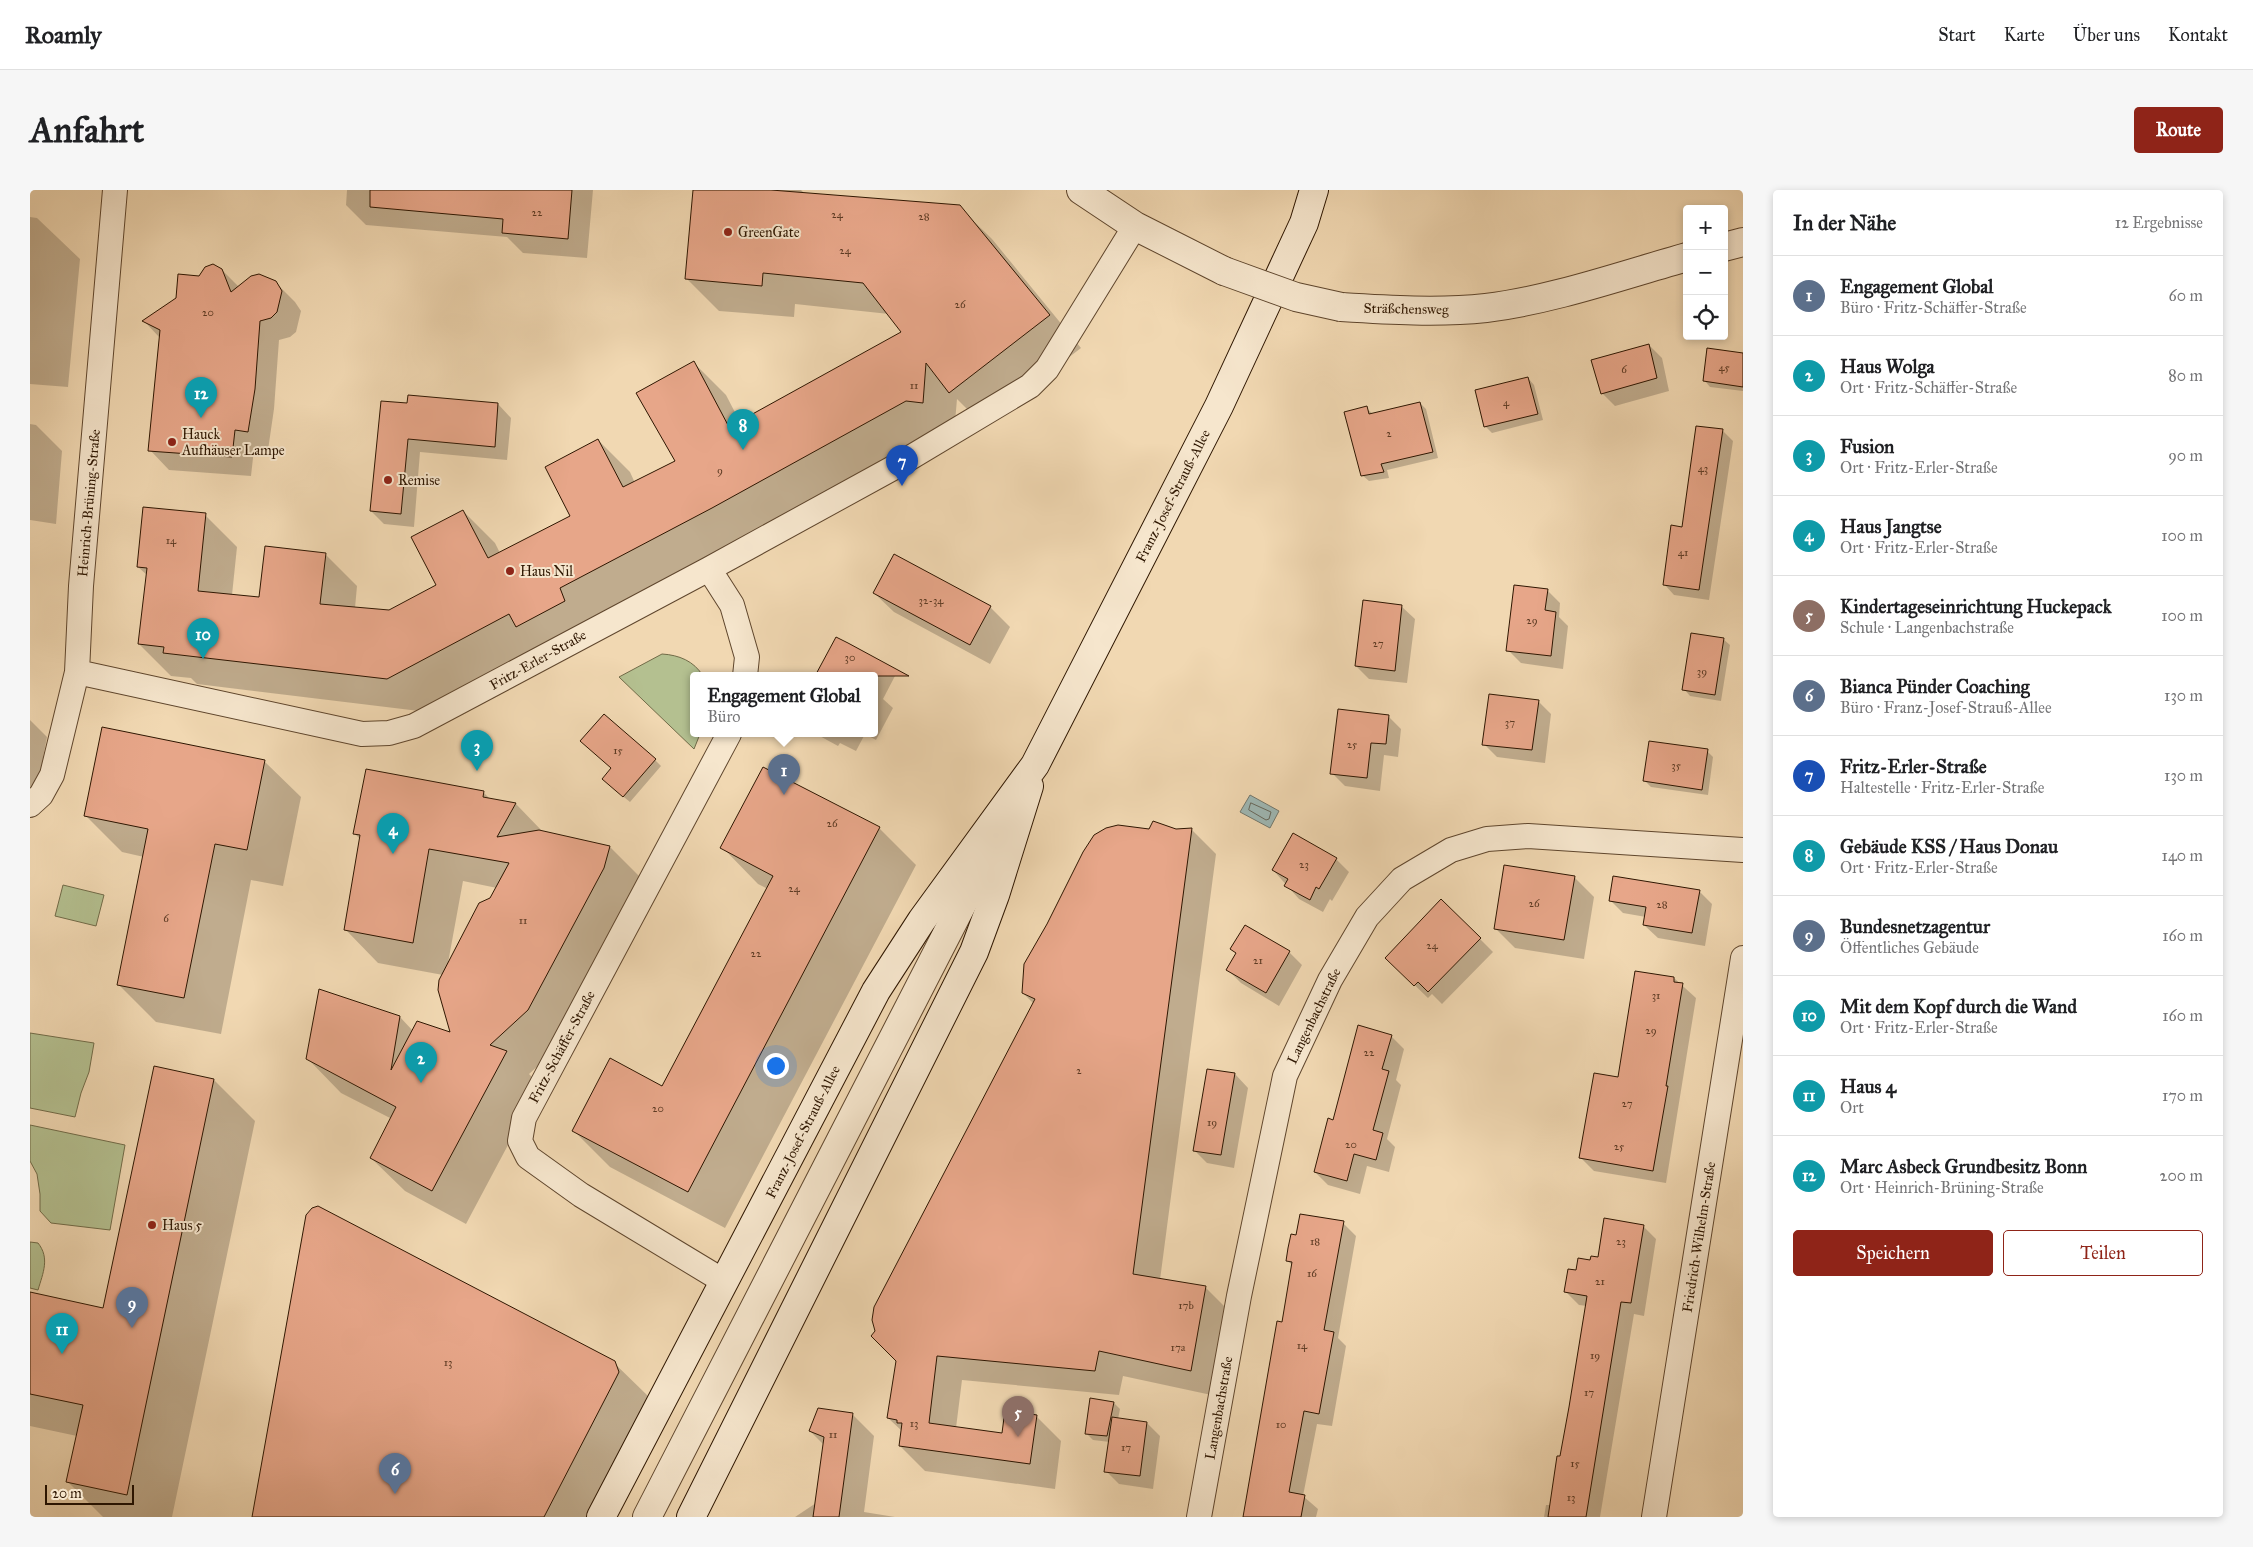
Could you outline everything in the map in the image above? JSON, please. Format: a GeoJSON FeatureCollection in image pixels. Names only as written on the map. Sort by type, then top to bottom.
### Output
{"type":"FeatureCollection","features":[{"type":"Feature","properties":{"kind":"main road","name":"Sträßchensweg"},"geometry":{"type":"LineString","coordinates":[[1081,190],[1135,226],[1224,271],[1296,297],[1341,307],[1454,310],[1487,308],[1578,289],[1683,258]]}},
{"type":"Feature","properties":{"kind":"main road","name":"Franz-Josef-Strauß-Allee"},"geometry":{"type":"LineString","coordinates":[[647,1517],[1219,406],[1304,223],[1314,190]]}},
{"type":"Feature","properties":{"kind":"main road","name":"Franz-Josef-Strauß-Allee"},"geometry":{"type":"LineString","coordinates":[[1304,223],[1328,190]]}},
{"type":"Feature","properties":{"kind":"main road","name":"Franz-Josef-Strauß-Allee"},"geometry":{"type":"LineString","coordinates":[[601,1517],[876,991],[922,920],[1035,765]]}},
{"type":"Feature","properties":{"kind":"main road","name":"Franz-Josef-Strauß-Allee"},"geometry":{"type":"LineString","coordinates":[[692,1517],[974,952],[996,895],[1035,765]]}},
{"type":"Feature","properties":{"kind":"street","name":"Heinrich-Brüning-Straße"},"geometry":{"type":"LineString","coordinates":[[30,805],[42,795],[52,775],[77,672],[81,586],[115,190]]}},
{"type":"Feature","properties":{"kind":"street","name":"Fritz-Erler-Straße"},"geometry":{"type":"LineString","coordinates":[[77,672],[362,734],[388,733],[414,726],[452,708],[893,468],[1030,386],[1047,369],[1135,226]]}},
{"type":"Feature","properties":{"kind":"street"},"geometry":{"type":"LineString","coordinates":[[709,569],[732,605],[747,657],[745,672]]}},
{"type":"Feature","properties":{"kind":"street","name":"Fritz-Schäffer-Straße"},"geometry":{"type":"LineString","coordinates":[[725,1282],[581,1195],[528,1157],[520,1141],[524,1118],[528,1110],[727,737]]}},
{"type":"Feature","properties":{"kind":"street","name":"Langenbachstraße"},"geometry":{"type":"LineString","coordinates":[[1199,1517],[1239,1296],[1285,1076],[1330,980],[1367,917],[1402,880],[1451,850],[1487,839],[1528,836],[1743,850]]}},
{"type":"Feature","properties":{"kind":"street","name":"Friedrich-Wilhelm-Straße"},"geometry":{"type":"LineString","coordinates":[[1654,1517],[1743,958]]}},
{"type":"Feature","properties":{"kind":"green space"},"geometry":{"type":"Polygon","coordinates":[[[662,654],[686,660],[695,666],[700,672],[690,672],[690,737],[699,737],[694,749],[619,677],[662,654]]]}},
{"type":"Feature","properties":{"kind":"green space"},"geometry":{"type":"Polygon","coordinates":[[[63,885],[104,895],[96,926],[55,916],[63,885]]]}},
{"type":"Feature","properties":{"kind":"green space"},"geometry":{"type":"Polygon","coordinates":[[[30,1033],[94,1043],[89,1072],[75,1117],[30,1108],[30,1033]]]}},
{"type":"Feature","properties":{"kind":"green space"},"geometry":{"type":"Polygon","coordinates":[[[30,1125],[125,1145],[110,1230],[51,1223],[40,1211],[37,1174],[30,1161],[30,1125]]]}},
{"type":"Feature","properties":{"kind":"green space"},"geometry":{"type":"Polygon","coordinates":[[[30,1242],[38,1243],[45,1260],[38,1290],[30,1288],[30,1242]]]}},
{"type":"Feature","properties":{"kind":"water"},"geometry":{"type":"Polygon","coordinates":[[[1250,795],[1279,811],[1270,828],[1240,812],[1250,795]]]}},
{"type":"Feature","properties":{"kind":"building"},"geometry":{"type":"Polygon","coordinates":[[[370,190],[572,190],[568,239],[502,233],[503,219],[370,207],[370,190]]]}},
{"type":"Feature","properties":{"kind":"building"},"geometry":{"type":"Polygon","coordinates":[[[693,190],[771,190],[960,205],[1050,315],[949,393],[926,363],[923,403],[906,401],[712,508],[560,588],[565,601],[516,627],[509,614],[387,679],[163,653],[164,647],[138,644],[147,568],[137,567],[143,507],[206,513],[198,591],[259,597],[265,546],[326,553],[320,604],[389,610],[436,585],[411,537],[463,510],[488,558],[570,516],[545,467],[598,439],[623,487],[675,461],[636,393],[694,361],[729,427],[901,332],[863,283],[763,273],[762,286],[685,279],[693,190]]]}},
{"type":"Feature","properties":{"kind":"building"},"geometry":{"type":"Polygon","coordinates":[[[213,264],[222,269],[231,292],[251,276],[259,274],[276,281],[282,291],[277,312],[271,318],[260,321],[255,389],[248,432],[235,430],[232,457],[148,451],[160,330],[142,321],[176,298],[178,274],[199,276],[205,267],[213,264]]]}},
{"type":"Feature","properties":{"kind":"building"},"geometry":{"type":"Polygon","coordinates":[[[1649,344],[1657,378],[1601,394],[1591,360],[1649,344]]]}},
{"type":"Feature","properties":{"kind":"building"},"geometry":{"type":"Polygon","coordinates":[[[1707,348],[1743,353],[1743,387],[1703,381],[1707,348]]]}},
{"type":"Feature","properties":{"kind":"building"},"geometry":{"type":"Polygon","coordinates":[[[1528,377],[1538,414],[1484,427],[1475,390],[1528,377]]]}},
{"type":"Feature","properties":{"kind":"building","name":"Remise"},"geometry":{"type":"Polygon","coordinates":[[[408,395],[498,403],[495,447],[408,439],[401,514],[370,511],[381,401],[407,403],[408,395]]]}},
{"type":"Feature","properties":{"kind":"building"},"geometry":{"type":"Polygon","coordinates":[[[1420,402],[1433,452],[1381,464],[1384,472],[1361,476],[1344,412],[1367,406],[1369,414],[1420,402]]]}},
{"type":"Feature","properties":{"kind":"building"},"geometry":{"type":"Polygon","coordinates":[[[1696,426],[1723,429],[1699,590],[1663,585],[1671,525],[1682,527],[1696,426]]]}},
{"type":"Feature","properties":{"kind":"building"},"geometry":{"type":"Polygon","coordinates":[[[894,554],[991,606],[970,645],[873,593],[894,554]]]}},
{"type":"Feature","properties":{"kind":"building"},"geometry":{"type":"Polygon","coordinates":[[[1514,585],[1548,589],[1545,610],[1556,612],[1551,656],[1506,651],[1514,585]]]}},
{"type":"Feature","properties":{"kind":"building"},"geometry":{"type":"Polygon","coordinates":[[[1363,600],[1402,605],[1395,671],[1355,666],[1363,600]]]}},
{"type":"Feature","properties":{"kind":"building"},"geometry":{"type":"Polygon","coordinates":[[[1691,633],[1724,638],[1715,695],[1682,690],[1691,633]]]}},
{"type":"Feature","properties":{"kind":"building"},"geometry":{"type":"Polygon","coordinates":[[[836,637],[909,676],[878,676],[878,672],[817,672],[836,637]]]}},
{"type":"Feature","properties":{"kind":"building"},"geometry":{"type":"Polygon","coordinates":[[[1489,694],[1539,700],[1532,750],[1482,745],[1489,694]]]}},
{"type":"Feature","properties":{"kind":"building"},"geometry":{"type":"Polygon","coordinates":[[[1338,709],[1389,715],[1386,744],[1371,743],[1367,778],[1330,774],[1338,709]]]}},
{"type":"Feature","properties":{"kind":"building"},"geometry":{"type":"Polygon","coordinates":[[[604,714],[656,759],[623,797],[602,779],[611,768],[580,741],[604,714]]]}},
{"type":"Feature","properties":{"kind":"building"},"geometry":{"type":"Polygon","coordinates":[[[102,727],[265,760],[247,850],[215,844],[184,998],[117,985],[148,829],[84,816],[102,727]]]}},
{"type":"Feature","properties":{"kind":"building"},"geometry":{"type":"Polygon","coordinates":[[[1649,741],[1708,749],[1702,790],[1643,781],[1649,741]]]}},
{"type":"Feature","properties":{"kind":"building"},"geometry":{"type":"Polygon","coordinates":[[[763,767],[880,827],[688,1192],[572,1131],[610,1058],[662,1086],[773,876],[720,848],[763,767]]]}},
{"type":"Feature","properties":{"kind":"building"},"geometry":{"type":"Polygon","coordinates":[[[366,769],[484,791],[483,797],[516,803],[497,837],[539,830],[610,846],[604,868],[528,1010],[490,1045],[507,1051],[432,1191],[370,1158],[396,1107],[306,1059],[319,989],[400,1016],[391,1070],[417,1021],[450,1032],[438,990],[439,980],[479,903],[490,898],[509,863],[429,849],[413,943],[344,930],[360,835],[353,834],[366,769]]]}},
{"type":"Feature","properties":{"kind":"building"},"geometry":{"type":"Polygon","coordinates":[[[1153,821],[1176,829],[1192,828],[1133,1274],[1206,1286],[1191,1371],[1099,1351],[1095,1371],[937,1356],[929,1423],[1002,1433],[1005,1410],[1037,1415],[1030,1464],[899,1446],[902,1423],[897,1423],[897,1420],[887,1418],[896,1361],[871,1336],[875,1331],[872,1320],[874,1307],[1035,999],[1022,993],[1024,964],[1047,924],[1083,852],[1094,835],[1106,828],[1118,825],[1149,829],[1153,821]]]}},
{"type":"Feature","properties":{"kind":"building"},"geometry":{"type":"Polygon","coordinates":[[[1293,833],[1337,858],[1319,889],[1316,887],[1310,900],[1284,886],[1288,879],[1272,870],[1293,833]]]}},
{"type":"Feature","properties":{"kind":"building"},"geometry":{"type":"Polygon","coordinates":[[[1504,865],[1575,876],[1564,940],[1494,929],[1504,865]]]}},
{"type":"Feature","properties":{"kind":"building"},"geometry":{"type":"Polygon","coordinates":[[[1613,876],[1700,890],[1692,933],[1643,925],[1646,907],[1609,901],[1613,876]]]}},
{"type":"Feature","properties":{"kind":"building"},"geometry":{"type":"Polygon","coordinates":[[[1441,899],[1481,938],[1428,992],[1418,982],[1414,986],[1385,958],[1441,899]]]}},
{"type":"Feature","properties":{"kind":"building"},"geometry":{"type":"Polygon","coordinates":[[[1245,925],[1290,951],[1266,993],[1226,970],[1236,953],[1230,949],[1245,925]]]}},
{"type":"Feature","properties":{"kind":"building"},"geometry":{"type":"Polygon","coordinates":[[[1635,971],[1674,977],[1674,982],[1683,983],[1653,1171],[1579,1158],[1594,1073],[1618,1077],[1635,971]]]}},
{"type":"Feature","properties":{"kind":"building"},"geometry":{"type":"Polygon","coordinates":[[[1358,1025],[1392,1035],[1382,1069],[1389,1071],[1373,1130],[1383,1133],[1376,1160],[1354,1154],[1347,1181],[1314,1172],[1328,1118],[1333,1120],[1358,1025]]]}},
{"type":"Feature","properties":{"kind":"building","name":"Haus 5"},"geometry":{"type":"Polygon","coordinates":[[[154,1066],[214,1079],[127,1495],[66,1482],[83,1405],[30,1394],[30,1292],[103,1308],[154,1066]]]}},
{"type":"Feature","properties":{"kind":"building"},"geometry":{"type":"Polygon","coordinates":[[[1207,1069],[1235,1073],[1221,1155],[1193,1151],[1207,1069]]]}},
{"type":"Feature","properties":{"kind":"building"},"geometry":{"type":"Polygon","coordinates":[[[318,1206],[615,1361],[619,1372],[544,1517],[252,1517],[306,1215],[312,1208],[318,1206]]]}},
{"type":"Feature","properties":{"kind":"building"},"geometry":{"type":"Polygon","coordinates":[[[1300,1214],[1344,1221],[1324,1330],[1334,1332],[1319,1414],[1304,1411],[1289,1492],[1305,1495],[1301,1517],[1243,1517],[1277,1321],[1282,1322],[1292,1262],[1286,1261],[1288,1248],[1291,1234],[1296,1235],[1300,1214]]]}},
{"type":"Feature","properties":{"kind":"building"},"geometry":{"type":"Polygon","coordinates":[[[1604,1218],[1644,1225],[1631,1303],[1621,1302],[1586,1517],[1548,1517],[1557,1456],[1560,1456],[1587,1296],[1564,1292],[1568,1269],[1576,1270],[1578,1258],[1590,1260],[1591,1256],[1598,1257],[1604,1218]]]}},
{"type":"Feature","properties":{"kind":"building"},"geometry":{"type":"Polygon","coordinates":[[[1090,1398],[1114,1402],[1107,1436],[1085,1434],[1090,1398]]]}},
{"type":"Feature","properties":{"kind":"building"},"geometry":{"type":"Polygon","coordinates":[[[818,1408],[853,1413],[839,1517],[813,1517],[824,1437],[809,1431],[818,1408]]]}},
{"type":"Feature","properties":{"kind":"building"},"geometry":{"type":"Polygon","coordinates":[[[1112,1417],[1147,1422],[1140,1476],[1104,1472],[1112,1417]]]}},
{"type":"Feature","properties":{"kind":"place","name":"GreenGate"},"geometry":{"type":"Point","coordinates":[728,232]}},
{"type":"Feature","properties":{"kind":"place","name":"Marc Asbeck Grundbesitz Bonn"},"geometry":{"type":"Point","coordinates":[201,418]}},
{"type":"Feature","properties":{"kind":"place","name":"Hauck Aufhäuser Lampe"},"geometry":{"type":"Point","coordinates":[172,442]}},
{"type":"Feature","properties":{"kind":"place","name":"Gebäude KSS / Haus Donau"},"geometry":{"type":"Point","coordinates":[743,450]}},
{"type":"Feature","properties":{"kind":"place","name":"Remise"},"geometry":{"type":"Point","coordinates":[388,480]}},
{"type":"Feature","properties":{"kind":"place","name":"Fritz-Erler-Straße"},"geometry":{"type":"Point","coordinates":[902,486]}},
{"type":"Feature","properties":{"kind":"place","name":"Haus Nil"},"geometry":{"type":"Point","coordinates":[510,571]}},
{"type":"Feature","properties":{"kind":"place","name":"Mit dem Kopf durch die Wand"},"geometry":{"type":"Point","coordinates":[203,659]}},
{"type":"Feature","properties":{"kind":"place","name":"Fusion"},"geometry":{"type":"Point","coordinates":[477,771]}},
{"type":"Feature","properties":{"kind":"place","name":"Engagement Global"},"geometry":{"type":"Point","coordinates":[784,795]}},
{"type":"Feature","properties":{"kind":"place","name":"Haus Jangtse"},"geometry":{"type":"Point","coordinates":[393,854]}},
{"type":"Feature","properties":{"kind":"place","name":"Haus Wolga"},"geometry":{"type":"Point","coordinates":[421,1083]}},
{"type":"Feature","properties":{"kind":"place","name":"Haus 5"},"geometry":{"type":"Point","coordinates":[152,1225]}},
{"type":"Feature","properties":{"kind":"place","name":"Bundesnetzagentur"},"geometry":{"type":"Point","coordinates":[132,1328]}},
{"type":"Feature","properties":{"kind":"place","name":"Haus 4"},"geometry":{"type":"Point","coordinates":[62,1354]}},
{"type":"Feature","properties":{"kind":"place","name":"Kindertageseinrichtung Huckepack"},"geometry":{"type":"Point","coordinates":[1018,1437]}},
{"type":"Feature","properties":{"kind":"place","name":"Bianca Pünder Coaching"},"geometry":{"type":"Point","coordinates":[395,1494]}}]}
